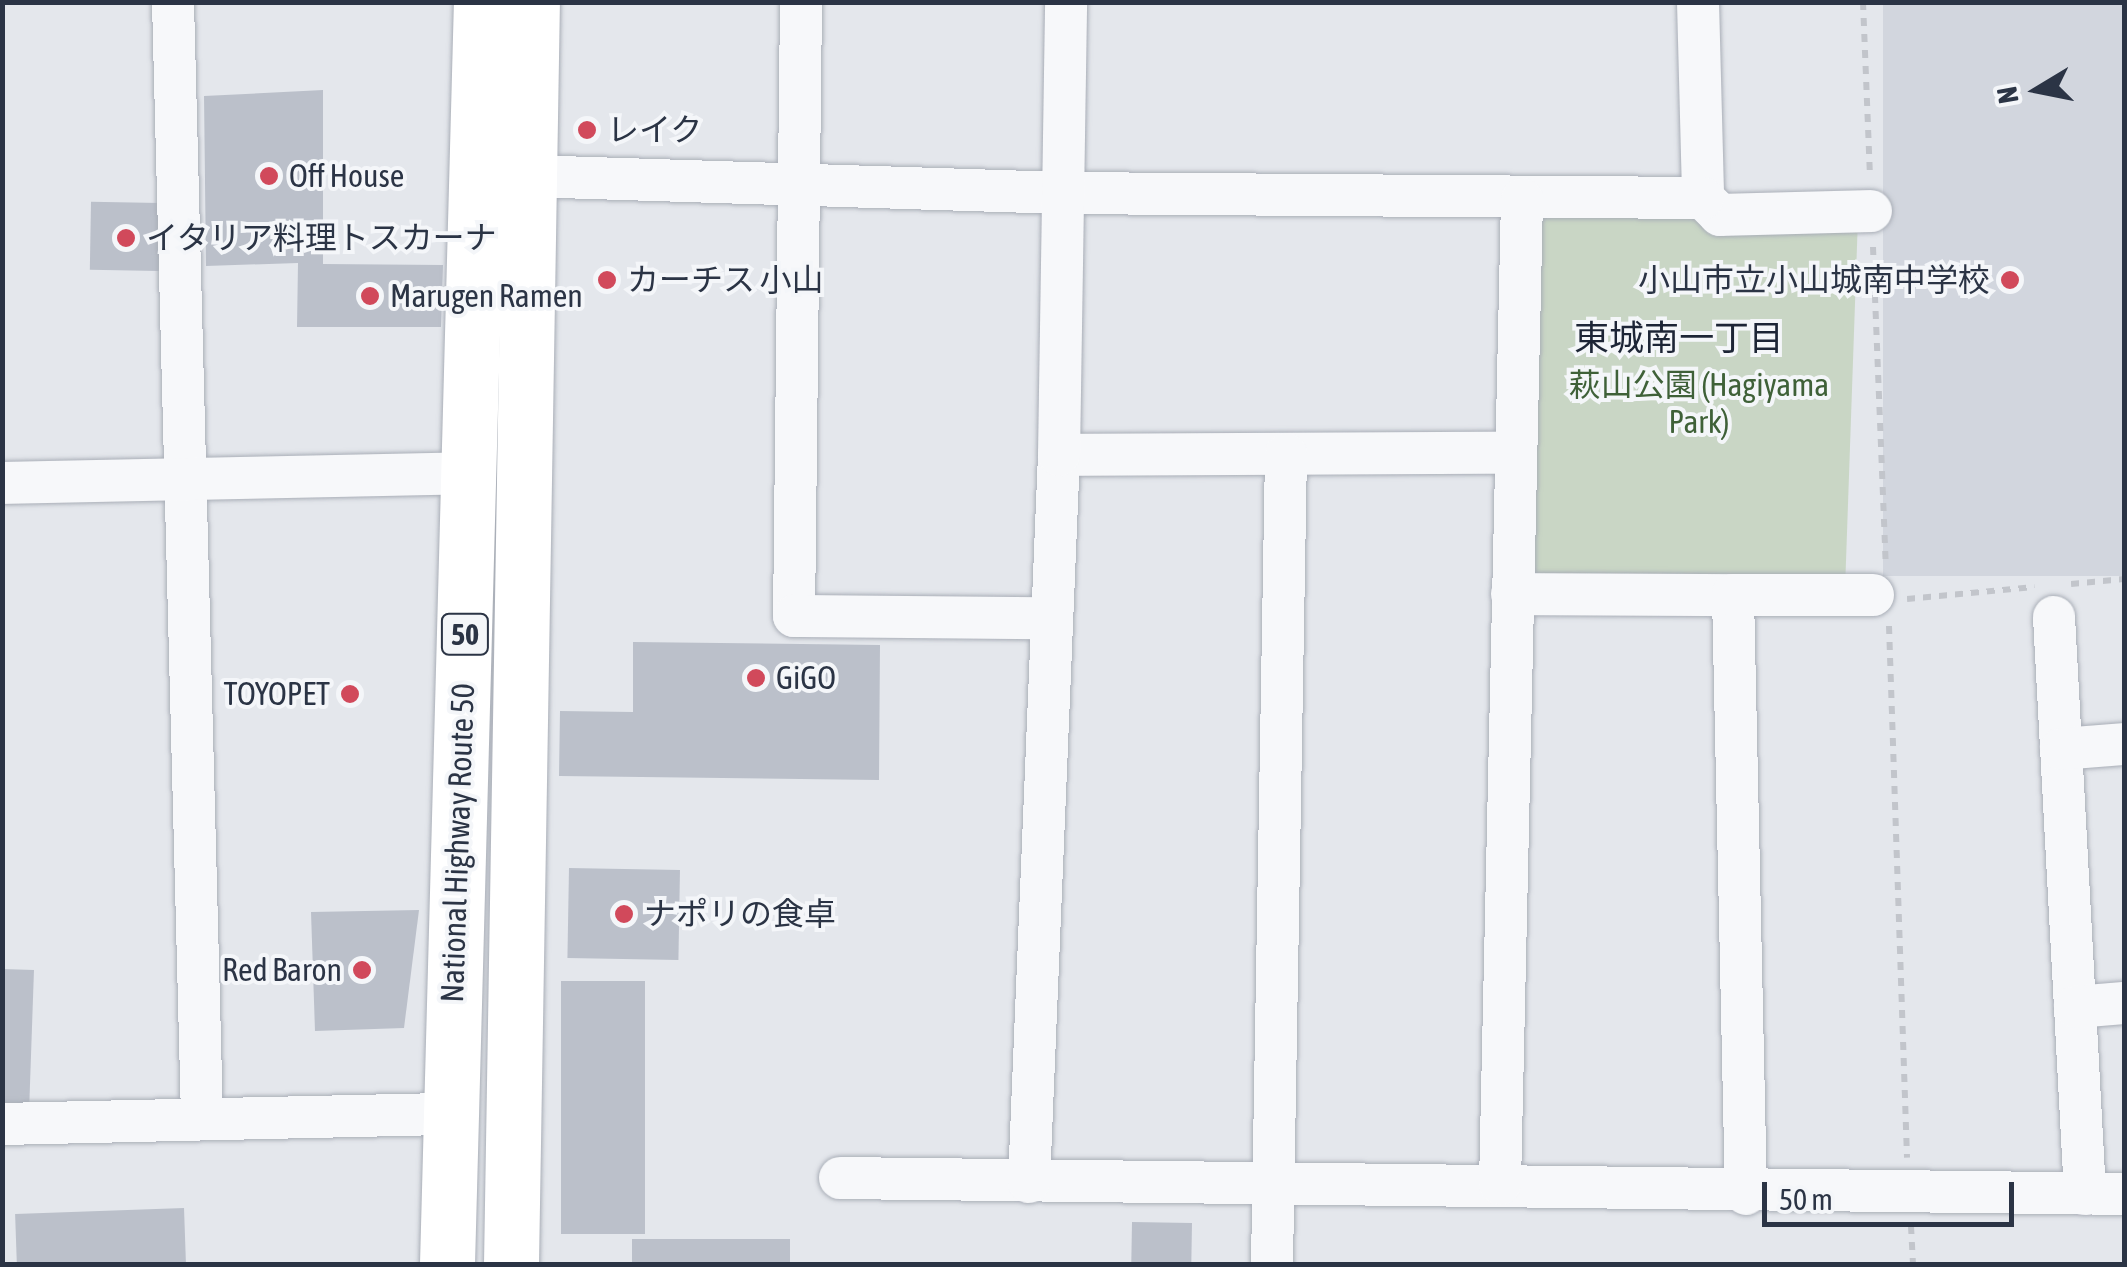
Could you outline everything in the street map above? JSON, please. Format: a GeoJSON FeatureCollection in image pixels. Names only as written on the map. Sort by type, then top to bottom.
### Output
{"type":"FeatureCollection","features":[{"type":"Feature","properties":{"kind":"highway","name":"National Highway Route 50"},"geometry":{"type":"LineString","coordinates":[[447,1264],[448,1114],[481,2]]}},
{"type":"Feature","properties":{"kind":"highway","name":"National Highway Route 50"},"geometry":{"type":"LineString","coordinates":[[511,1264],[532,2]]}},
{"type":"Feature","properties":{"kind":"street"},"geometry":{"type":"LineString","coordinates":[[172,2],[180,482],[202,1119]]}},
{"type":"Feature","properties":{"kind":"street"},"geometry":{"type":"LineString","coordinates":[[801,2],[794,616],[1048,618]]}},
{"type":"Feature","properties":{"kind":"street"},"geometry":{"type":"LineString","coordinates":[[1029,1182],[1048,618],[1059,454],[1066,2]]}},
{"type":"Feature","properties":{"kind":"street"},"geometry":{"type":"LineString","coordinates":[[1698,2],[1704,198],[1720,214],[1872,212]]}},
{"type":"Feature","properties":{"kind":"street"},"geometry":{"type":"LineString","coordinates":[[528,176],[1064,192],[1704,198]]}},
{"type":"Feature","properties":{"kind":"street"},"geometry":{"type":"LineString","coordinates":[[1500,1184],[1522,199]]}},
{"type":"Feature","properties":{"kind":"street"},"geometry":{"type":"LineString","coordinates":[[1059,454],[1516,454]]}},
{"type":"Feature","properties":{"kind":"street"},"geometry":{"type":"LineString","coordinates":[[1272,1264],[1286,454]]}},
{"type":"Feature","properties":{"kind":"street"},"geometry":{"type":"LineString","coordinates":[[2,482],[180,482],[470,473]]}},
{"type":"Feature","properties":{"kind":"street"},"geometry":{"type":"LineString","coordinates":[[1512,594],[1884,599]]}},
{"type":"Feature","properties":{"kind":"street"},"geometry":{"type":"LineString","coordinates":[[1733,595],[1746,1194]]}},
{"type":"Feature","properties":{"kind":"street"},"geometry":{"type":"LineString","coordinates":[[840,1178],[1272,1186],[1500,1184],[1746,1194],[2105,1194],[2075,1007],[2055,596]]}},
{"type":"Feature","properties":{"kind":"street"},"geometry":{"type":"LineString","coordinates":[[2061,749],[2124,744]]}},
{"type":"Feature","properties":{"kind":"street"},"geometry":{"type":"LineString","coordinates":[[2075,1007],[2124,1003]]}},
{"type":"Feature","properties":{"kind":"street"},"geometry":{"type":"LineString","coordinates":[[2,1124],[448,1114]]}},
{"type":"Feature","properties":{"kind":"path"},"geometry":{"type":"LineString","coordinates":[[1863,2],[1913,1264]]}},
{"type":"Feature","properties":{"kind":"path"},"geometry":{"type":"LineString","coordinates":[[1884,599],[2055,596],[2124,579]]}},
{"type":"Feature","properties":{"kind":"shaded area","name":"小山市立小山城南中学校"},"geometry":{"type":"Polygon","coordinates":[[[1883,3],[2124,3],[2124,576],[1883,576],[1883,3]]]}},
{"type":"Feature","properties":{"kind":"green space","name":"萩山公園 (Hagiyama Park)"},"geometry":{"type":"Polygon","coordinates":[[[1537,212],[1858,223],[1845,592],[1524,581],[1537,212]]]}},
{"type":"Feature","properties":{"kind":"building"},"geometry":{"type":"Polygon","coordinates":[[[323,90],[323,264],[443,265],[441,327],[297,327],[298,263],[206,266],[204,96],[323,90]]]}},
{"type":"Feature","properties":{"kind":"building","name":"イタリア料理トスカーナ"},"geometry":{"type":"Polygon","coordinates":[[[91,202],[160,203],[159,271],[90,270],[91,202]]]}},
{"type":"Feature","properties":{"kind":"building","name":"GiGO"},"geometry":{"type":"Polygon","coordinates":[[[633,642],[880,645],[879,780],[559,776],[560,711],[633,712],[633,642]]]}},
{"type":"Feature","properties":{"kind":"building","name":"ナポリの食卓"},"geometry":{"type":"Polygon","coordinates":[[[569,868],[680,870],[678,960],[567,958],[569,868]]]}},
{"type":"Feature","properties":{"kind":"building","name":"Red Baron"},"geometry":{"type":"Polygon","coordinates":[[[419,910],[404,1028],[315,1031],[311,912],[419,910]]]}},
{"type":"Feature","properties":{"kind":"building"},"geometry":{"type":"Polygon","coordinates":[[[2,969],[34,970],[29,1118],[2,1117],[2,969]]]}},
{"type":"Feature","properties":{"kind":"building"},"geometry":{"type":"Polygon","coordinates":[[[561,981],[645,981],[645,1234],[561,1234],[561,981]]]}},
{"type":"Feature","properties":{"kind":"building"},"geometry":{"type":"Polygon","coordinates":[[[184,1208],[186,1264],[17,1264],[15,1214],[184,1208]]]}},
{"type":"Feature","properties":{"kind":"building"},"geometry":{"type":"Polygon","coordinates":[[[1132,1222],[1192,1223],[1191,1264],[1131,1263],[1132,1222]]]}},
{"type":"Feature","properties":{"kind":"building"},"geometry":{"type":"Polygon","coordinates":[[[632,1239],[790,1239],[790,1264],[632,1264],[632,1239]]]}},
{"type":"Feature","properties":{"kind":"place","name":"レイク"},"geometry":{"type":"Point","coordinates":[587,130]}},
{"type":"Feature","properties":{"kind":"place","name":"Off House"},"geometry":{"type":"Point","coordinates":[269,176]}},
{"type":"Feature","properties":{"kind":"place","name":"イタリア料理トスカーナ"},"geometry":{"type":"Point","coordinates":[126,238]}},
{"type":"Feature","properties":{"kind":"place","name":"カーチス 小山"},"geometry":{"type":"Point","coordinates":[607,280]}},
{"type":"Feature","properties":{"kind":"place","name":"小山市立小山城南中学校"},"geometry":{"type":"Point","coordinates":[2010,280]}},
{"type":"Feature","properties":{"kind":"place","name":"Marugen Ramen"},"geometry":{"type":"Point","coordinates":[370,296]}},
{"type":"Feature","properties":{"kind":"place","name":"GiGO"},"geometry":{"type":"Point","coordinates":[756,678]}},
{"type":"Feature","properties":{"kind":"place","name":"TOYOPET"},"geometry":{"type":"Point","coordinates":[350,694]}},
{"type":"Feature","properties":{"kind":"place","name":"ナポリの食卓"},"geometry":{"type":"Point","coordinates":[624,914]}},
{"type":"Feature","properties":{"kind":"place","name":"Red Baron"},"geometry":{"type":"Point","coordinates":[362,970]}},
{"type":"Feature","properties":{"kind":"district","name":"東城南一丁目"},"geometry":{"type":"Point","coordinates":[1679,337]}}]}
